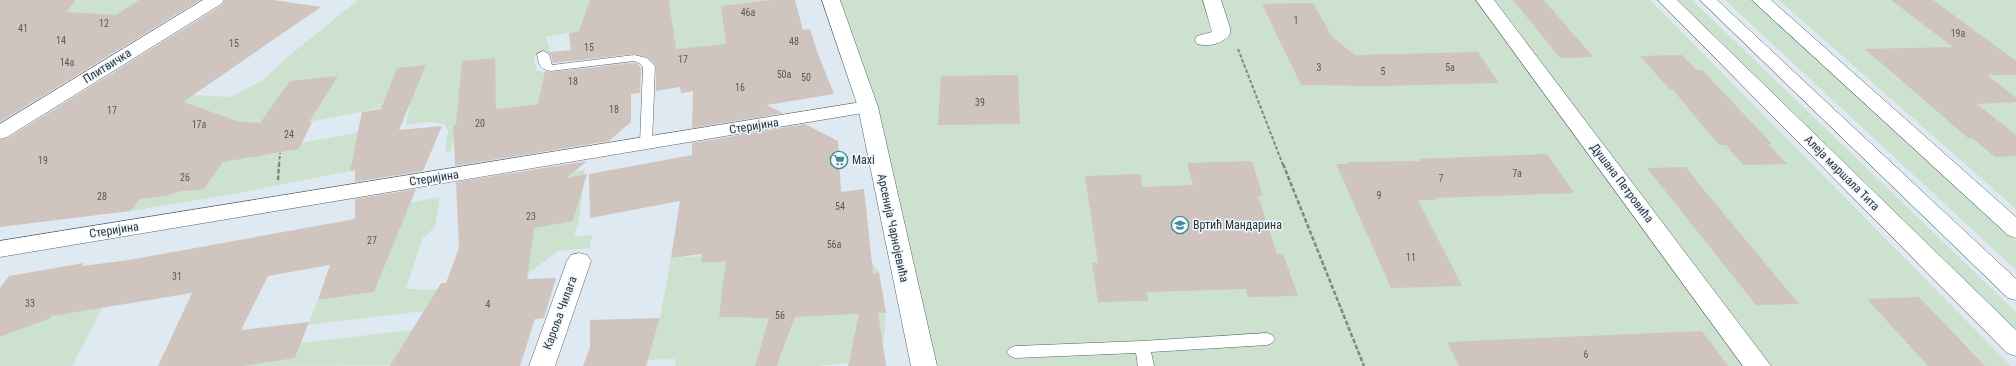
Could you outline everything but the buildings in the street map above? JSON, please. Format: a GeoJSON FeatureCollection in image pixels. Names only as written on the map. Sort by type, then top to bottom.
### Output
{"type":"FeatureCollection","features":[{"type":"Feature","properties":{"kind":"street","name":"Плитвичка"},"geometry":{"type":"LineString","coordinates":[[0,133],[215,0]]}},
{"type":"Feature","properties":{"kind":"street","name":"Арсенија Чарнојевића"},"geometry":{"type":"LineString","coordinates":[[831,0],[868,107],[924,366]]}},
{"type":"Feature","properties":{"kind":"street"},"geometry":{"type":"LineString","coordinates":[[1204,40],[1215,38],[1221,34],[1221,28],[1212,0]]}},
{"type":"Feature","properties":{"kind":"street","name":"Душана Петровића"},"geometry":{"type":"LineString","coordinates":[[1485,0],[1758,366]]}},
{"type":"Feature","properties":{"kind":"street","name":"Алеја маршала Тита"},"geometry":{"type":"LineString","coordinates":[[1667,0],[2016,346]]}},
{"type":"Feature","properties":{"kind":"street"},"geometry":{"type":"LineString","coordinates":[[1708,0],[2016,292]]}},
{"type":"Feature","properties":{"kind":"street"},"geometry":{"type":"LineString","coordinates":[[1761,0],[2016,230]]}},
{"type":"Feature","properties":{"kind":"street","name":"Стеријина"},"geometry":{"type":"LineString","coordinates":[[0,249],[868,107]]}},
{"type":"Feature","properties":{"kind":"street","name":"Кароља Чилага"},"geometry":{"type":"LineString","coordinates":[[542,366],[579,261]]}},
{"type":"Feature","properties":{"kind":"lane"},"geometry":{"type":"LineString","coordinates":[[543,54],[545,66],[551,68],[634,58],[643,60],[649,66],[646,143]]}},
{"type":"Feature","properties":{"kind":"lane"},"geometry":{"type":"LineString","coordinates":[[1015,352],[1142,347],[1267,339]]}},
{"type":"Feature","properties":{"kind":"lane"},"geometry":{"type":"LineString","coordinates":[[1142,347],[1146,366]]}},
{"type":"Feature","properties":{"kind":"path"},"geometry":{"type":"LineString","coordinates":[[1221,34],[1234,42],[1240,51],[1272,137],[1364,366]]}},
{"type":"Feature","properties":{"kind":"path"},"geometry":{"type":"LineString","coordinates":[[278,185],[280,152]]}},
{"type":"Feature","properties":{"kind":"green space"},"geometry":{"type":"Polygon","coordinates":[[[76,0],[139,0],[161,18],[76,20],[67,12],[76,0]]]}},
{"type":"Feature","properties":{"kind":"green space"},"geometry":{"type":"Polygon","coordinates":[[[358,0],[771,0],[721,6],[723,24],[781,18],[776,48],[657,51],[658,28],[673,26],[671,11],[643,14],[579,41],[576,31],[546,37],[551,54],[534,55],[536,70],[602,91],[605,63],[629,62],[634,65],[631,92],[496,109],[496,92],[456,125],[451,152],[445,153],[448,130],[444,124],[427,122],[406,125],[410,102],[253,133],[258,123],[240,122],[137,92],[230,97],[263,80],[284,60],[358,0]]]}},
{"type":"Feature","properties":{"kind":"green space"},"geometry":{"type":"Polygon","coordinates":[[[838,0],[1650,0],[2011,366],[932,366],[838,0]]]}},
{"type":"Feature","properties":{"kind":"green space"},"geometry":{"type":"Polygon","coordinates":[[[1673,0],[1692,0],[2016,312],[2016,338],[1673,0]]]}},
{"type":"Feature","properties":{"kind":"green space"},"geometry":{"type":"Polygon","coordinates":[[[1725,0],[1751,0],[2016,241],[2016,270],[1725,0]]]}},
{"type":"Feature","properties":{"kind":"green space"},"geometry":{"type":"Polygon","coordinates":[[[1779,0],[2016,0],[2016,209],[1779,0]]]}},
{"type":"Feature","properties":{"kind":"green space"},"geometry":{"type":"Polygon","coordinates":[[[375,129],[372,150],[353,154],[350,171],[228,195],[130,211],[140,199],[204,189],[224,161],[299,149],[302,143],[375,129]]]}},
{"type":"Feature","properties":{"kind":"green space"},"geometry":{"type":"Polygon","coordinates":[[[585,169],[579,219],[574,237],[592,235],[590,248],[558,251],[529,273],[528,277],[507,279],[535,217],[568,195],[571,173],[585,169]]]}},
{"type":"Feature","properties":{"kind":"green space"},"geometry":{"type":"Polygon","coordinates":[[[440,197],[435,227],[422,239],[406,289],[437,290],[424,311],[308,325],[318,300],[374,292],[410,203],[440,197]]]}},
{"type":"Feature","properties":{"kind":"green space"},"geometry":{"type":"Polygon","coordinates":[[[702,256],[702,263],[758,257],[872,262],[879,272],[760,279],[723,286],[719,317],[769,318],[757,361],[780,360],[795,317],[886,313],[883,349],[851,351],[848,363],[818,366],[675,366],[676,359],[591,361],[599,342],[652,345],[660,318],[671,258],[702,256]]]}},
{"type":"Feature","properties":{"kind":"green space"},"geometry":{"type":"Polygon","coordinates":[[[102,308],[72,366],[0,366],[0,337],[51,318],[67,309],[102,308]]]}},
{"type":"Feature","properties":{"kind":"green space"},"geometry":{"type":"Polygon","coordinates":[[[412,330],[436,365],[244,366],[295,358],[301,343],[412,330]]]}},
{"type":"Feature","properties":{"kind":"place","name":"Maxi"},"geometry":{"type":"Point","coordinates":[839,160]}},
{"type":"Feature","properties":{"kind":"place","name":"Вртић Мандарина"},"geometry":{"type":"Point","coordinates":[1180,225]}}]}
